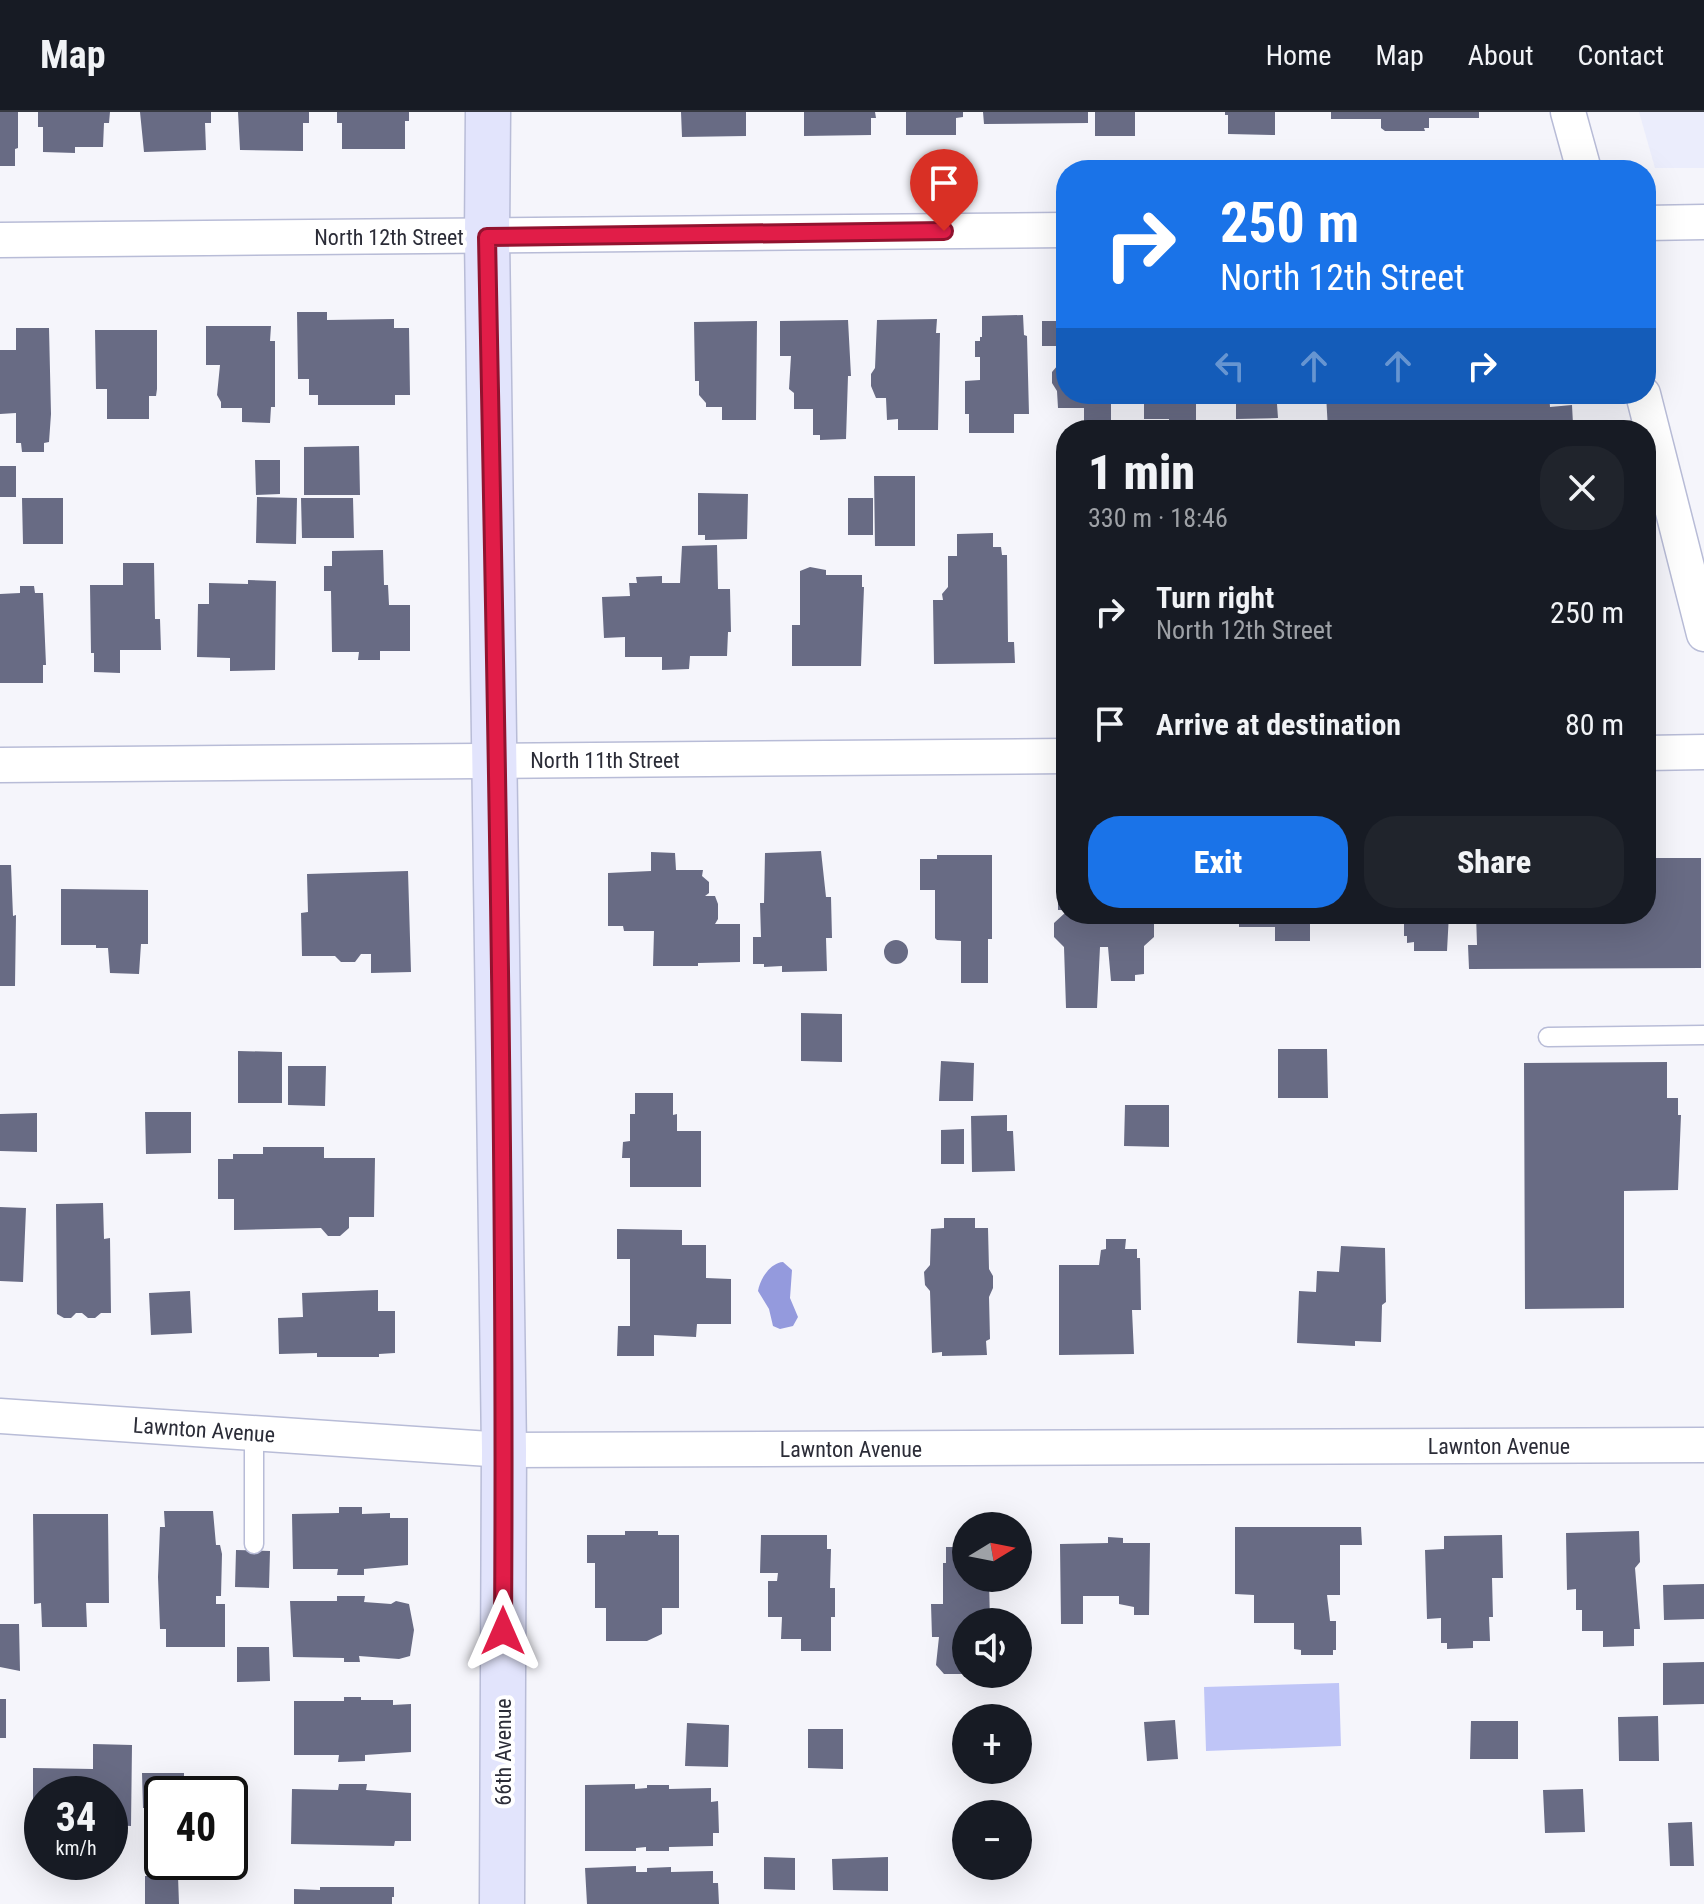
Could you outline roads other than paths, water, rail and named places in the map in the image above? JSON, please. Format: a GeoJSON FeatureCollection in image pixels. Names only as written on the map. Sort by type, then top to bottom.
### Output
{"type":"FeatureCollection","features":[{"type":"Feature","properties":{"kind":"street","name":"66th Avenue"},"geometry":{"type":"LineString","coordinates":[[488,112],[487,237],[504,1450],[502,1904]]}},
{"type":"Feature","properties":{"kind":"street"},"geometry":{"type":"LineString","coordinates":[[1568,112],[1581,160]]}},
{"type":"Feature","properties":{"kind":"street"},"geometry":{"type":"LineString","coordinates":[[1656,223],[1704,222]]}},
{"type":"Feature","properties":{"kind":"street","name":"North 12th Street"},"geometry":{"type":"LineString","coordinates":[[0,240],[1056,230]]}},
{"type":"Feature","properties":{"kind":"street"},"geometry":{"type":"LineString","coordinates":[[1656,445],[1704,634]]}},
{"type":"Feature","properties":{"kind":"street"},"geometry":{"type":"LineString","coordinates":[[1656,753],[1704,752]]}},
{"type":"Feature","properties":{"kind":"street","name":"North 11th Street"},"geometry":{"type":"LineString","coordinates":[[0,765],[1056,756]]}},
{"type":"Feature","properties":{"kind":"street","name":"Lawnton Avenue"},"geometry":{"type":"LineString","coordinates":[[0,1416],[504,1450],[1704,1445]]}},
{"type":"Feature","properties":{"kind":"lane"},"geometry":{"type":"LineString","coordinates":[[1548,1037],[1704,1035]]}},
{"type":"Feature","properties":{"kind":"lane"},"geometry":{"type":"LineString","coordinates":[[254,1433],[254,1544]]}}]}
